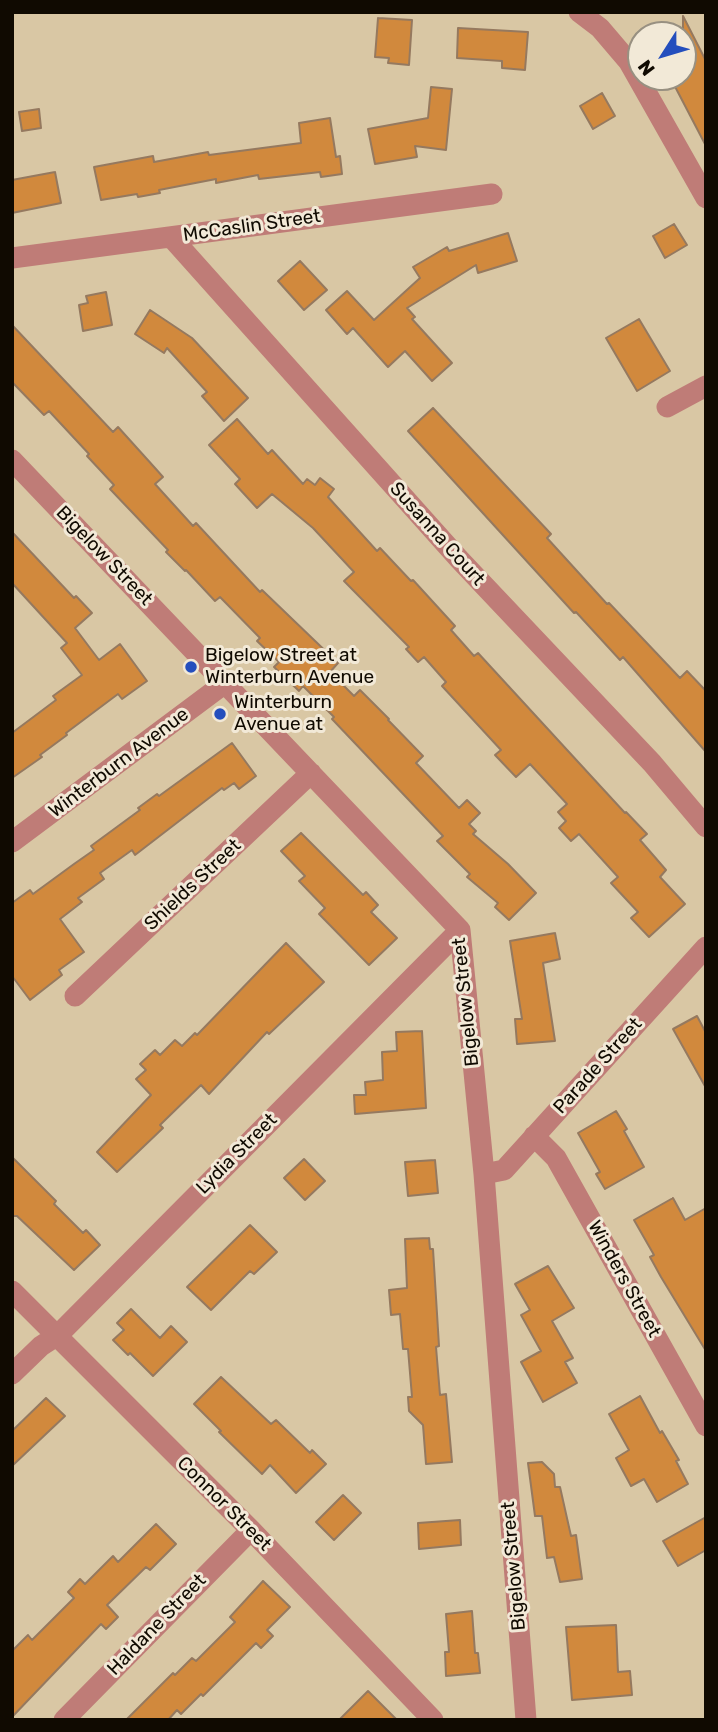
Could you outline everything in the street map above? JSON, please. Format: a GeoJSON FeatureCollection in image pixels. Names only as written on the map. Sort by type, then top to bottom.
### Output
{"type":"FeatureCollection","features":[{"type":"Feature","properties":{"kind":"street"},"geometry":{"type":"LineString","coordinates":[[579,12],[600,28],[629,62],[706,198]]}},
{"type":"Feature","properties":{"kind":"street","name":"McCaslin Street"},"geometry":{"type":"LineString","coordinates":[[12,258],[492,194]]}},
{"type":"Feature","properties":{"kind":"street","name":"Susanna Court"},"geometry":{"type":"LineString","coordinates":[[171,237],[458,559],[652,763],[706,827]]}},
{"type":"Feature","properties":{"kind":"street"},"geometry":{"type":"LineString","coordinates":[[667,407],[706,386]]}},
{"type":"Feature","properties":{"kind":"street","name":"Bigelow Street"},"geometry":{"type":"LineString","coordinates":[[12,460],[460,930],[484,1174],[526,1720]]}},
{"type":"Feature","properties":{"kind":"street","name":"Winterburn Avenue"},"geometry":{"type":"LineString","coordinates":[[12,842],[225,683]]}},
{"type":"Feature","properties":{"kind":"street","name":"Shields Street"},"geometry":{"type":"LineString","coordinates":[[75,996],[311,773]]}},
{"type":"Feature","properties":{"kind":"street","name":"Lydia Street"},"geometry":{"type":"LineString","coordinates":[[12,1374],[41,1346],[58,1335],[460,930]]}},
{"type":"Feature","properties":{"kind":"street","name":"Parade Street"},"geometry":{"type":"LineString","coordinates":[[484,1174],[504,1170],[706,947]]}},
{"type":"Feature","properties":{"kind":"street","name":"Winders Street"},"geometry":{"type":"LineString","coordinates":[[534,1136],[556,1157],[706,1426]]}},
{"type":"Feature","properties":{"kind":"street","name":"Connor Street"},"geometry":{"type":"LineString","coordinates":[[12,1292],[251,1530],[433,1720]]}},
{"type":"Feature","properties":{"kind":"street","name":"Haldane Street"},"geometry":{"type":"LineString","coordinates":[[64,1720],[251,1530]]}},
{"type":"Feature","properties":{"kind":"building"},"geometry":{"type":"Polygon","coordinates":[[[378,18],[412,20],[409,65],[388,63],[389,58],[375,57],[378,18]]]}},
{"type":"Feature","properties":{"kind":"building"},"geometry":{"type":"Polygon","coordinates":[[[458,28],[528,32],[525,70],[502,68],[502,61],[457,58],[458,28]]]}},
{"type":"Feature","properties":{"kind":"building"},"geometry":{"type":"Polygon","coordinates":[[[697,43],[706,61],[706,146],[677,91],[697,91],[697,43]]]}},
{"type":"Feature","properties":{"kind":"building"},"geometry":{"type":"Polygon","coordinates":[[[431,87],[452,89],[446,150],[415,146],[417,157],[375,164],[368,129],[428,118],[431,87]]]}},
{"type":"Feature","properties":{"kind":"building"},"geometry":{"type":"Polygon","coordinates":[[[602,93],[615,116],[593,129],[580,106],[602,93]]]}},
{"type":"Feature","properties":{"kind":"building"},"geometry":{"type":"Polygon","coordinates":[[[39,109],[41,128],[22,131],[19,112],[39,109]]]}},
{"type":"Feature","properties":{"kind":"building"},"geometry":{"type":"Polygon","coordinates":[[[330,118],[336,157],[340,156],[342,174],[321,177],[320,172],[259,179],[258,175],[216,183],[216,179],[159,190],[160,193],[101,200],[94,167],[153,156],[154,162],[208,152],[209,155],[301,143],[299,123],[330,118]]]}},
{"type":"Feature","properties":{"kind":"building"},"geometry":{"type":"Polygon","coordinates":[[[55,172],[61,203],[12,213],[12,180],[55,172]]]}},
{"type":"Feature","properties":{"kind":"building"},"geometry":{"type":"Polygon","coordinates":[[[674,224],[687,245],[665,258],[653,236],[674,224]]]}},
{"type":"Feature","properties":{"kind":"building"},"geometry":{"type":"Polygon","coordinates":[[[508,233],[517,261],[478,273],[476,265],[407,308],[415,317],[412,319],[452,363],[432,381],[405,351],[388,367],[353,328],[347,334],[326,310],[347,291],[374,320],[420,278],[413,267],[447,247],[449,251],[508,233]]]}},
{"type":"Feature","properties":{"kind":"building"},"geometry":{"type":"Polygon","coordinates":[[[300,261],[327,290],[304,310],[278,281],[300,261]]]}},
{"type":"Feature","properties":{"kind":"building"},"geometry":{"type":"Polygon","coordinates":[[[106,292],[112,325],[83,331],[79,305],[88,303],[86,296],[106,292]]]}},
{"type":"Feature","properties":{"kind":"building"},"geometry":{"type":"Polygon","coordinates":[[[150,310],[192,338],[248,398],[224,421],[202,396],[207,392],[167,348],[164,353],[135,334],[150,310]]]}},
{"type":"Feature","properties":{"kind":"building"},"geometry":{"type":"Polygon","coordinates":[[[639,319],[670,371],[637,391],[606,338],[639,319]]]}},
{"type":"Feature","properties":{"kind":"building"},"geometry":{"type":"Polygon","coordinates":[[[12,325],[113,432],[118,427],[155,468],[163,477],[155,484],[193,526],[196,523],[260,592],[262,590],[338,663],[330,672],[354,696],[360,690],[389,719],[423,756],[416,763],[459,808],[467,800],[480,813],[469,824],[476,831],[473,834],[536,893],[509,920],[495,907],[498,903],[467,877],[470,874],[437,841],[443,836],[332,719],[334,717],[303,686],[299,691],[274,667],[279,662],[257,641],[260,638],[220,597],[215,601],[166,552],[168,550],[110,489],[114,485],[87,456],[89,454],[49,411],[44,415],[12,382],[12,325]]]}},
{"type":"Feature","properties":{"kind":"building"},"geometry":{"type":"Polygon","coordinates":[[[433,408],[551,534],[547,538],[607,604],[609,603],[680,678],[687,671],[706,691],[706,752],[623,657],[620,660],[576,612],[574,613],[408,431],[433,408]]]}},
{"type":"Feature","properties":{"kind":"building"},"geometry":{"type":"Polygon","coordinates":[[[237,419],[268,454],[272,450],[303,484],[307,479],[315,485],[320,478],[334,489],[328,497],[377,551],[380,548],[411,581],[413,580],[455,626],[451,630],[474,656],[478,653],[647,834],[640,840],[666,870],[660,877],[685,904],[649,937],[631,918],[638,912],[611,883],[618,877],[579,834],[571,841],[559,828],[566,821],[558,812],[567,804],[530,764],[516,777],[495,755],[501,750],[442,686],[446,682],[424,657],[418,662],[406,649],[409,647],[344,581],[354,572],[313,528],[272,494],[257,508],[235,484],[240,479],[209,445],[237,419]]]}},
{"type":"Feature","properties":{"kind":"building"},"geometry":{"type":"Polygon","coordinates":[[[12,532],[74,598],[76,596],[92,613],[75,628],[99,660],[120,644],[147,681],[122,699],[118,694],[66,733],[67,735],[40,755],[42,757],[12,778],[12,733],[56,700],[53,696],[82,675],[61,648],[67,643],[12,583],[12,532]]]}},
{"type":"Feature","properties":{"kind":"building"},"geometry":{"type":"Polygon","coordinates":[[[232,743],[256,776],[239,789],[234,783],[224,790],[222,788],[135,855],[132,850],[100,873],[104,879],[78,898],[82,902],[60,919],[84,952],[59,970],[62,975],[30,1000],[12,976],[12,903],[30,890],[33,894],[94,850],[91,846],[140,810],[138,808],[232,743]]]}},
{"type":"Feature","properties":{"kind":"building"},"geometry":{"type":"Polygon","coordinates":[[[301,833],[363,895],[366,892],[378,905],[371,912],[397,938],[369,965],[319,914],[325,908],[299,881],[305,876],[281,851],[301,833]]]}},
{"type":"Feature","properties":{"kind":"building"},"geometry":{"type":"Polygon","coordinates":[[[555,933],[560,959],[543,963],[555,1041],[517,1044],[515,1019],[522,1019],[510,941],[555,933]]]}},
{"type":"Feature","properties":{"kind":"building"},"geometry":{"type":"Polygon","coordinates":[[[286,943],[324,982],[269,1034],[267,1032],[209,1094],[201,1085],[160,1125],[163,1128],[117,1172],[97,1152],[151,1095],[136,1079],[146,1070],[140,1064],[155,1050],[160,1055],[175,1040],[182,1046],[195,1033],[197,1035],[286,943]]]}},
{"type":"Feature","properties":{"kind":"building"},"geometry":{"type":"Polygon","coordinates":[[[697,1016],[706,1033],[706,1088],[673,1029],[697,1016]]]}},
{"type":"Feature","properties":{"kind":"building"},"geometry":{"type":"Polygon","coordinates":[[[422,1031],[426,1108],[355,1114],[354,1095],[366,1095],[365,1082],[383,1080],[382,1052],[397,1051],[396,1032],[422,1031]]]}},
{"type":"Feature","properties":{"kind":"building"},"geometry":{"type":"Polygon","coordinates":[[[616,1111],[644,1167],[605,1189],[596,1174],[600,1172],[578,1133],[616,1111]]]}},
{"type":"Feature","properties":{"kind":"building"},"geometry":{"type":"Polygon","coordinates":[[[12,1157],[56,1201],[54,1204],[83,1233],[86,1230],[100,1245],[74,1270],[17,1216],[12,1216],[12,1157]]]}},
{"type":"Feature","properties":{"kind":"building"},"geometry":{"type":"Polygon","coordinates":[[[304,1159],[325,1181],[305,1200],[284,1178],[304,1159]]]}},
{"type":"Feature","properties":{"kind":"building"},"geometry":{"type":"Polygon","coordinates":[[[435,1160],[438,1193],[408,1196],[405,1162],[435,1160]]]}},
{"type":"Feature","properties":{"kind":"building"},"geometry":{"type":"Polygon","coordinates":[[[673,1198],[685,1220],[706,1208],[706,1351],[650,1257],[654,1255],[634,1220],[673,1198]]]}},
{"type":"Feature","properties":{"kind":"building"},"geometry":{"type":"Polygon","coordinates":[[[250,1225],[277,1252],[254,1274],[250,1271],[211,1310],[187,1287],[250,1225]]]}},
{"type":"Feature","properties":{"kind":"building"},"geometry":{"type":"Polygon","coordinates":[[[429,1238],[430,1249],[433,1249],[440,1395],[446,1394],[452,1462],[426,1464],[423,1425],[409,1411],[408,1397],[412,1397],[408,1349],[403,1349],[400,1314],[391,1315],[389,1290],[407,1288],[405,1239],[429,1238]]]}},
{"type":"Feature","properties":{"kind":"building"},"geometry":{"type":"Polygon","coordinates":[[[548,1266],[574,1308],[552,1321],[573,1358],[565,1362],[577,1383],[543,1402],[521,1362],[541,1351],[521,1315],[530,1310],[515,1284],[548,1266]]]}},
{"type":"Feature","properties":{"kind":"building"},"geometry":{"type":"Polygon","coordinates":[[[131,1309],[160,1338],[171,1326],[187,1342],[153,1376],[113,1340],[124,1330],[117,1323],[131,1309]]]}},
{"type":"Feature","properties":{"kind":"building"},"geometry":{"type":"Polygon","coordinates":[[[221,1377],[271,1424],[276,1420],[310,1453],[312,1450],[326,1464],[296,1493],[270,1465],[262,1474],[194,1404],[221,1377]]]}},
{"type":"Feature","properties":{"kind":"building"},"geometry":{"type":"Polygon","coordinates":[[[640,1396],[660,1433],[662,1431],[679,1460],[676,1461],[688,1484],[657,1502],[644,1479],[631,1486],[616,1458],[629,1450],[609,1414],[640,1396]]]}},
{"type":"Feature","properties":{"kind":"building"},"geometry":{"type":"Polygon","coordinates":[[[46,1398],[65,1416],[12,1466],[12,1431],[46,1398]]]}},
{"type":"Feature","properties":{"kind":"building"},"geometry":{"type":"Polygon","coordinates":[[[542,1462],[554,1474],[555,1487],[560,1487],[571,1536],[576,1535],[582,1579],[560,1582],[554,1557],[547,1558],[542,1516],[535,1516],[528,1463],[542,1462]]]}},
{"type":"Feature","properties":{"kind":"building"},"geometry":{"type":"Polygon","coordinates":[[[343,1495],[361,1513],[334,1540],[316,1522],[343,1495]]]}},
{"type":"Feature","properties":{"kind":"building"},"geometry":{"type":"Polygon","coordinates":[[[706,1517],[706,1550],[678,1566],[663,1541],[706,1517]]]}},
{"type":"Feature","properties":{"kind":"building"},"geometry":{"type":"Polygon","coordinates":[[[460,1520],[461,1545],[419,1549],[418,1523],[460,1520]]]}},
{"type":"Feature","properties":{"kind":"building"},"geometry":{"type":"Polygon","coordinates":[[[156,1524],[176,1544],[150,1570],[146,1567],[107,1605],[118,1617],[106,1629],[101,1624],[12,1717],[12,1651],[28,1635],[32,1640],[74,1598],[68,1592],[80,1579],[85,1584],[113,1556],[118,1562],[156,1524]]]}},
{"type":"Feature","properties":{"kind":"building"},"geometry":{"type":"Polygon","coordinates":[[[263,1581],[290,1607],[267,1630],[273,1636],[261,1648],[256,1643],[181,1714],[177,1710],[168,1720],[126,1720],[173,1673],[175,1675],[192,1658],[196,1661],[235,1622],[230,1617],[263,1581]]]}},
{"type":"Feature","properties":{"kind":"building"},"geometry":{"type":"Polygon","coordinates":[[[472,1611],[475,1653],[478,1653],[480,1673],[446,1676],[445,1652],[449,1652],[446,1614],[472,1611]]]}},
{"type":"Feature","properties":{"kind":"building"},"geometry":{"type":"Polygon","coordinates":[[[616,1625],[618,1672],[630,1671],[632,1695],[572,1700],[566,1627],[616,1625]]]}},
{"type":"Feature","properties":{"kind":"building"},"geometry":{"type":"Polygon","coordinates":[[[368,1691],[397,1720],[339,1720],[368,1691]]]}},
{"type":"Feature","properties":{"kind":"place","name":"Bigelow Street at Winterburn Avenue"},"geometry":{"type":"Point","coordinates":[191,667]}},
{"type":"Feature","properties":{"kind":"place","name":"Winterburn Avenue at"},"geometry":{"type":"Point","coordinates":[220,714]}}]}
